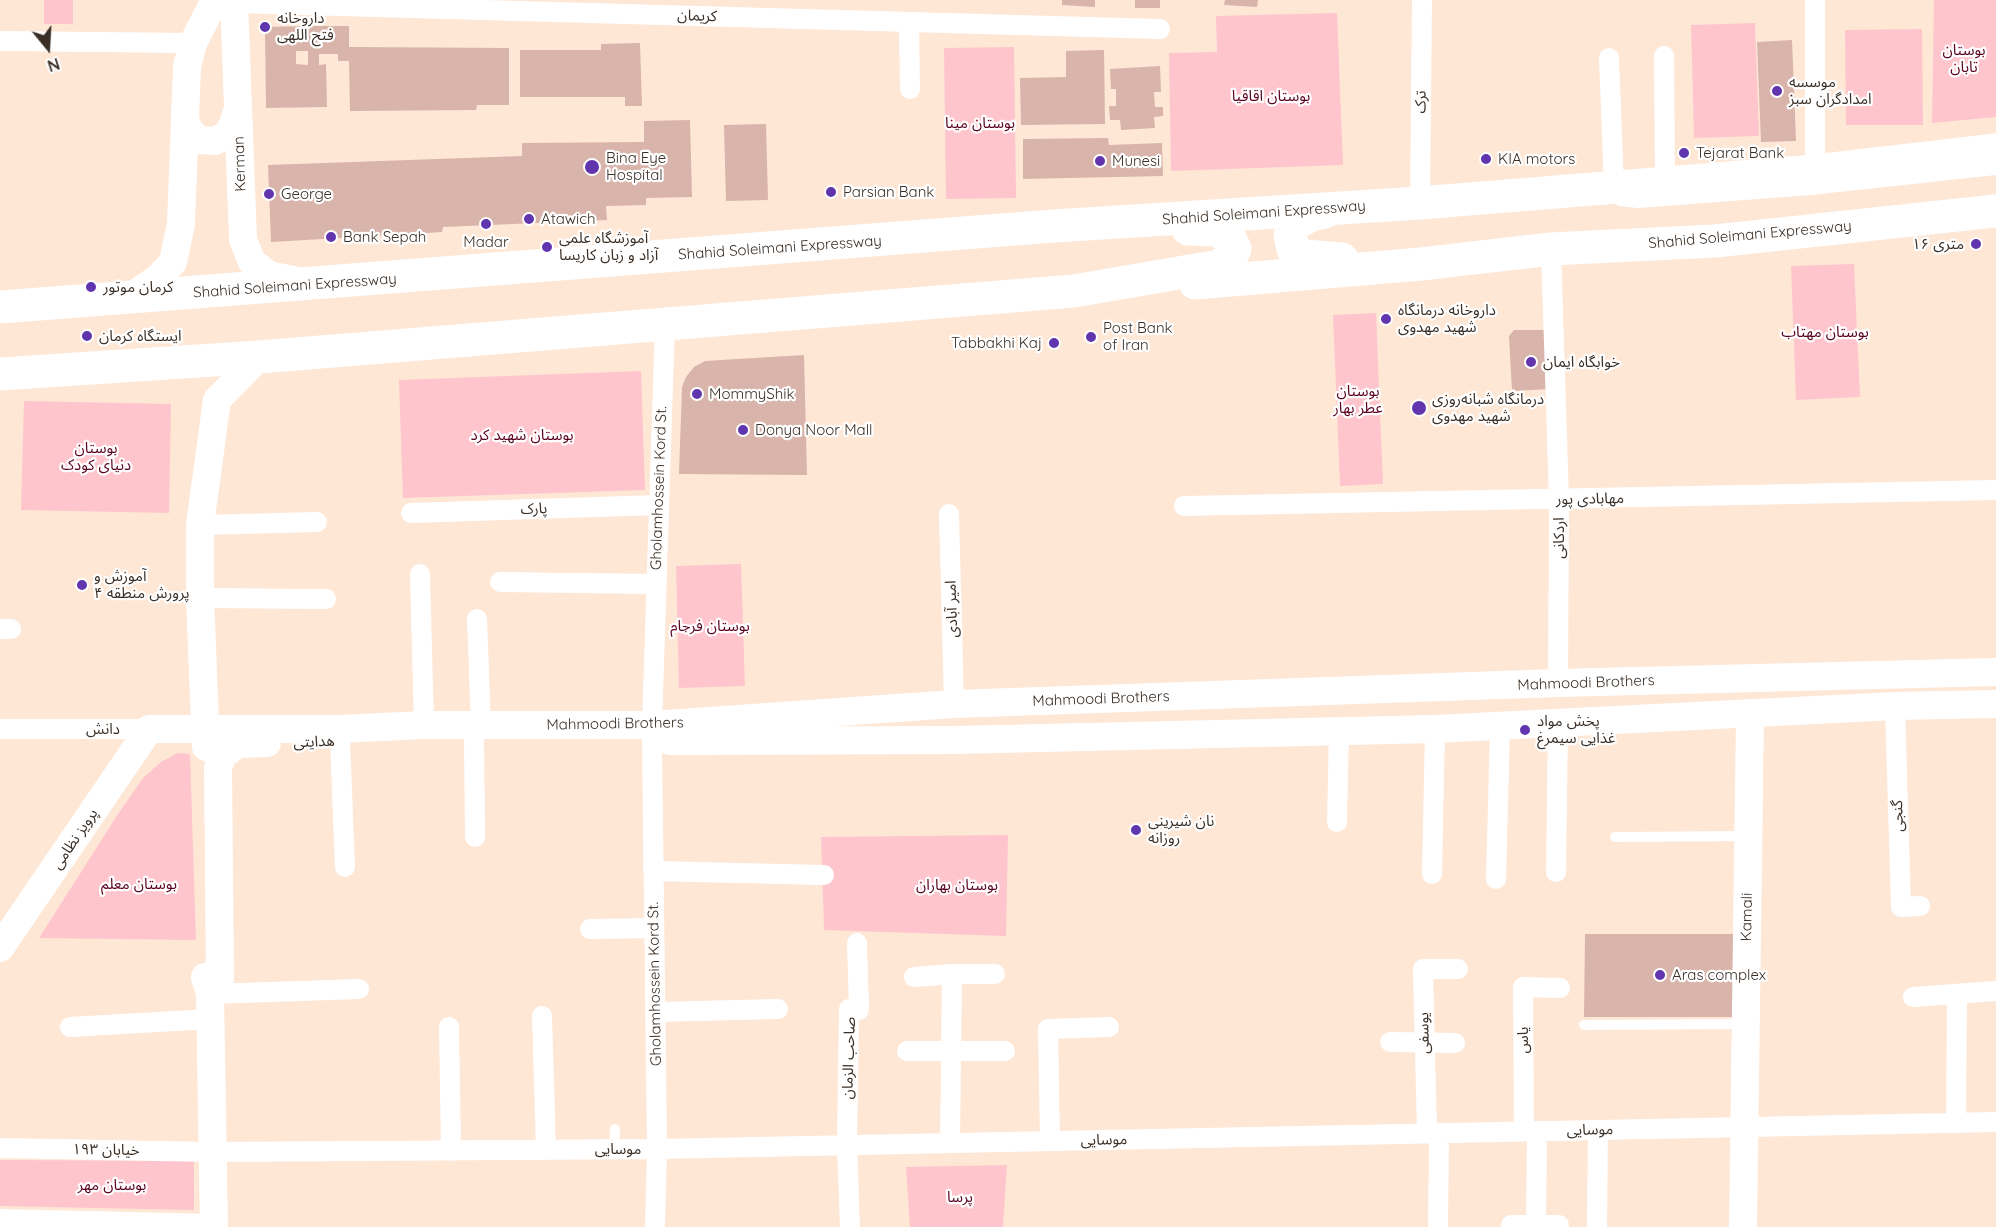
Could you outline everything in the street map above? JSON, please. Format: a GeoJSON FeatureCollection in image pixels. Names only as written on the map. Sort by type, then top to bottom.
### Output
{"type":"FeatureCollection","features":[{"type":"Feature","properties":{"kind":"highway","name":"Shahid Soleimani Expressway"},"geometry":{"type":"LineString","coordinates":[[0,307],[1054,226],[1560,192],[1815,171],[1996,150]]}},
{"type":"Feature","properties":{"kind":"highway"},"geometry":{"type":"LineString","coordinates":[[1420,203],[1350,208],[1311,215],[1295,224],[1290,235],[1293,249],[1304,256],[1421,264]]}},
{"type":"Feature","properties":{"kind":"highway","name":"Shahid Soleimani Expressway"},"geometry":{"type":"LineString","coordinates":[[1074,291],[1272,278],[1551,249],[1715,241],[1996,211]]}},
{"type":"Feature","properties":{"kind":"highway"},"geometry":{"type":"LineString","coordinates":[[0,374],[259,357],[1074,291],[1219,266],[1230,259],[1235,249],[1230,237],[1217,230],[1054,226]]}},
{"type":"Feature","properties":{"kind":"main road"},"geometry":{"type":"LineString","coordinates":[[129,298],[158,278],[173,262],[181,224],[187,67],[193,43],[228,1]]}},
{"type":"Feature","properties":{"kind":"main road","name":"Kerman"},"geometry":{"type":"LineString","coordinates":[[228,1],[238,109],[243,240],[252,262],[269,275],[312,284]]}},
{"type":"Feature","properties":{"kind":"main road"},"geometry":{"type":"LineString","coordinates":[[185,120],[190,132],[200,140],[215,141],[228,134],[238,109]]}},
{"type":"Feature","properties":{"kind":"main road","name":"هدایتی"},"geometry":{"type":"LineString","coordinates":[[214,1226],[210,1006],[205,978],[206,730],[200,598],[200,525],[217,400],[259,357]]}},
{"type":"Feature","properties":{"kind":"main road","name":"Mahmoodi Brothers"},"geometry":{"type":"LineString","coordinates":[[652,733],[954,704],[1558,683],[1996,672]]}},
{"type":"Feature","properties":{"kind":"main road"},"geometry":{"type":"LineString","coordinates":[[1558,683],[1558,724]]}},
{"type":"Feature","properties":{"kind":"main road","name":"Mahmoodi Brothers"},"geometry":{"type":"LineString","coordinates":[[652,733],[955,740],[1500,727],[1895,706],[1996,704]]}},
{"type":"Feature","properties":{"kind":"main road"},"geometry":{"type":"LineString","coordinates":[[1749,762],[1769,732],[1785,721],[1815,711]]}},
{"type":"Feature","properties":{"kind":"main road","name":"Kamali"},"geometry":{"type":"LineString","coordinates":[[1743,1227],[1750,714]]}},
{"type":"Feature","properties":{"kind":"main road"},"geometry":{"type":"LineString","coordinates":[[206,730],[339,729],[424,725],[478,732]]}},
{"type":"Feature","properties":{"kind":"main road","name":"دانش"},"geometry":{"type":"LineString","coordinates":[[149,729],[206,730]]}},
{"type":"Feature","properties":{"kind":"main road","name":"پرویز نظامی"},"geometry":{"type":"LineString","coordinates":[[0,948],[149,729]]}},
{"type":"Feature","properties":{"kind":"main road","name":"هدایتی"},"geometry":{"type":"LineString","coordinates":[[210,1006],[220,980],[218,767],[223,755],[238,744],[340,741],[478,732],[652,733]]}},
{"type":"Feature","properties":{"kind":"street","name":"ترک"},"geometry":{"type":"LineString","coordinates":[[1420,203],[1422,0]]}},
{"type":"Feature","properties":{"kind":"street"},"geometry":{"type":"LineString","coordinates":[[1815,0],[1815,171]]}},
{"type":"Feature","properties":{"kind":"street","name":"کریمان"},"geometry":{"type":"LineString","coordinates":[[228,1],[1160,29]]}},
{"type":"Feature","properties":{"kind":"street"},"geometry":{"type":"LineString","coordinates":[[909,22],[910,89]]}},
{"type":"Feature","properties":{"kind":"street"},"geometry":{"type":"LineString","coordinates":[[0,42],[193,43]]}},
{"type":"Feature","properties":{"kind":"street"},"geometry":{"type":"LineString","coordinates":[[1664,56],[1665,182]]}},
{"type":"Feature","properties":{"kind":"street"},"geometry":{"type":"LineString","coordinates":[[1609,58],[1614,187]]}},
{"type":"Feature","properties":{"kind":"street","name":"اردکانی"},"geometry":{"type":"LineString","coordinates":[[1551,249],[1559,500],[1558,683]]}},
{"type":"Feature","properties":{"kind":"street","name":"Gholamhossein Kord St."},"geometry":{"type":"LineString","coordinates":[[655,1227],[657,1149],[652,733],[664,323]]}},
{"type":"Feature","properties":{"kind":"street","name":"مهابادی پور"},"geometry":{"type":"LineString","coordinates":[[1184,506],[1996,490]]}},
{"type":"Feature","properties":{"kind":"street","name":"پارک"},"geometry":{"type":"LineString","coordinates":[[411,513],[658,505]]}},
{"type":"Feature","properties":{"kind":"street","name":"امیر آبادی"},"geometry":{"type":"LineString","coordinates":[[949,514],[954,704]]}},
{"type":"Feature","properties":{"kind":"street"},"geometry":{"type":"LineString","coordinates":[[200,525],[317,522]]}},
{"type":"Feature","properties":{"kind":"street"},"geometry":{"type":"LineString","coordinates":[[420,574],[424,725]]}},
{"type":"Feature","properties":{"kind":"street"},"geometry":{"type":"LineString","coordinates":[[500,582],[656,584]]}},
{"type":"Feature","properties":{"kind":"street"},"geometry":{"type":"LineString","coordinates":[[200,598],[326,599]]}},
{"type":"Feature","properties":{"kind":"street"},"geometry":{"type":"LineString","coordinates":[[475,837],[478,732],[477,619]]}},
{"type":"Feature","properties":{"kind":"street","name":"گنجی"},"geometry":{"type":"LineString","coordinates":[[1895,706],[1901,907],[1920,906]]}},
{"type":"Feature","properties":{"kind":"street"},"geometry":{"type":"LineString","coordinates":[[1556,872],[1558,724]]}},
{"type":"Feature","properties":{"kind":"street"},"geometry":{"type":"LineString","coordinates":[[1496,879],[1500,727]]}},
{"type":"Feature","properties":{"kind":"street","name":"دانش"},"geometry":{"type":"LineString","coordinates":[[0,729],[149,729]]}},
{"type":"Feature","properties":{"kind":"street"},"geometry":{"type":"LineString","coordinates":[[1432,874],[1435,729]]}},
{"type":"Feature","properties":{"kind":"street"},"geometry":{"type":"LineString","coordinates":[[1337,822],[1339,731]]}},
{"type":"Feature","properties":{"kind":"street"},"geometry":{"type":"LineString","coordinates":[[340,741],[345,867]]}},
{"type":"Feature","properties":{"kind":"street"},"geometry":{"type":"LineString","coordinates":[[653,871],[824,875]]}},
{"type":"Feature","properties":{"kind":"street"},"geometry":{"type":"LineString","coordinates":[[591,929],[654,928]]}},
{"type":"Feature","properties":{"kind":"street","name":"صاحب الزمان"},"geometry":{"type":"LineString","coordinates":[[847,1145],[849,1010],[859,1010],[857,943]]}},
{"type":"Feature","properties":{"kind":"street","name":"یوسفی"},"geometry":{"type":"LineString","coordinates":[[1438,1227],[1425,1042],[1414,969],[1458,969]]}},
{"type":"Feature","properties":{"kind":"street"},"geometry":{"type":"LineString","coordinates":[[950,1143],[952,974]]}},
{"type":"Feature","properties":{"kind":"street"},"geometry":{"type":"LineString","coordinates":[[914,977],[995,974]]}},
{"type":"Feature","properties":{"kind":"street","name":"یاس"},"geometry":{"type":"LineString","coordinates":[[1530,1131],[1523,987],[1560,988]]}},
{"type":"Feature","properties":{"kind":"street"},"geometry":{"type":"LineString","coordinates":[[70,1027],[210,1006],[360,989]]}},
{"type":"Feature","properties":{"kind":"street"},"geometry":{"type":"LineString","coordinates":[[1913,997],[1996,991]]}},
{"type":"Feature","properties":{"kind":"street"},"geometry":{"type":"LineString","coordinates":[[1956,1123],[1957,994]]}},
{"type":"Feature","properties":{"kind":"street"},"geometry":{"type":"LineString","coordinates":[[655,1012],[778,1009]]}},
{"type":"Feature","properties":{"kind":"street"},"geometry":{"type":"LineString","coordinates":[[542,1016],[546,1150]]}},
{"type":"Feature","properties":{"kind":"street"},"geometry":{"type":"LineString","coordinates":[[449,1027],[451,1150]]}},
{"type":"Feature","properties":{"kind":"street"},"geometry":{"type":"LineString","coordinates":[[1050,1141],[1048,1029],[1109,1027]]}},
{"type":"Feature","properties":{"kind":"street"},"geometry":{"type":"LineString","coordinates":[[1390,1042],[1455,1043]]}},
{"type":"Feature","properties":{"kind":"street"},"geometry":{"type":"LineString","coordinates":[[907,1051],[1005,1051]]}},
{"type":"Feature","properties":{"kind":"street","name":"موسایی"},"geometry":{"type":"LineString","coordinates":[[213,1152],[657,1149],[1996,1122]]}},
{"type":"Feature","properties":{"kind":"street"},"geometry":{"type":"LineString","coordinates":[[1597,1227],[1598,1130]]}},
{"type":"Feature","properties":{"kind":"street"},"geometry":{"type":"LineString","coordinates":[[1530,1131],[1536,1225]]}},
{"type":"Feature","properties":{"kind":"street"},"geometry":{"type":"LineString","coordinates":[[847,1145],[850,1227]]}},
{"type":"Feature","properties":{"kind":"street","name":"خیابان ۱۹۳"},"geometry":{"type":"LineString","coordinates":[[0,1148],[213,1152]]}},
{"type":"Feature","properties":{"kind":"street"},"geometry":{"type":"LineString","coordinates":[[0,1219],[214,1226]]}},
{"type":"Feature","properties":{"kind":"street"},"geometry":{"type":"LineString","coordinates":[[1511,1225],[1559,1225]]}},
{"type":"Feature","properties":{"kind":"lane"},"geometry":{"type":"LineString","coordinates":[[1560,192],[1638,203],[1811,190],[1996,170]]}},
{"type":"Feature","properties":{"kind":"lane"},"geometry":{"type":"LineString","coordinates":[[1715,241],[1770,223]]}},
{"type":"Feature","properties":{"kind":"lane"},"geometry":{"type":"LineString","coordinates":[[1615,837],[1748,836]]}},
{"type":"Feature","properties":{"kind":"lane"},"geometry":{"type":"LineString","coordinates":[[1584,1024],[1746,1024]]}},
{"type":"Feature","properties":{"kind":"lane"},"geometry":{"type":"LineString","coordinates":[[614,1149],[615,1130]]}},
{"type":"Feature","properties":{"kind":"green space"},"geometry":{"type":"Polygon","coordinates":[[[44,0],[73,0],[73,24],[44,24],[44,0]]]}},
{"type":"Feature","properties":{"kind":"green space","name":"بوستان تابان"},"geometry":{"type":"Polygon","coordinates":[[[1934,0],[1996,0],[1996,117],[1932,123],[1934,0]]]}},
{"type":"Feature","properties":{"kind":"green space","name":"بوستان اقاقیا"},"geometry":{"type":"Polygon","coordinates":[[[1337,13],[1343,165],[1171,171],[1169,53],[1217,52],[1216,16],[1337,13]]]}},
{"type":"Feature","properties":{"kind":"green space"},"geometry":{"type":"Polygon","coordinates":[[[1755,23],[1759,136],[1694,138],[1691,25],[1755,23]]]}},
{"type":"Feature","properties":{"kind":"green space"},"geometry":{"type":"Polygon","coordinates":[[[1922,29],[1923,125],[1846,125],[1845,30],[1922,29]]]}},
{"type":"Feature","properties":{"kind":"green space","name":"بوستان مینا"},"geometry":{"type":"Polygon","coordinates":[[[1014,47],[1016,198],[946,199],[944,48],[1014,47]]]}},
{"type":"Feature","properties":{"kind":"green space","name":"بوستان مهتاب"},"geometry":{"type":"Polygon","coordinates":[[[1854,264],[1860,397],[1796,400],[1791,266],[1854,264]]]}},
{"type":"Feature","properties":{"kind":"green space","name":"بوستان عطر بهار"},"geometry":{"type":"Polygon","coordinates":[[[1376,313],[1383,484],[1340,486],[1333,315],[1376,313]]]}},
{"type":"Feature","properties":{"kind":"green space","name":"بوستان شهید کرد"},"geometry":{"type":"Polygon","coordinates":[[[641,371],[645,490],[403,498],[399,380],[641,371]]]}},
{"type":"Feature","properties":{"kind":"green space","name":"بوستان دنیای کودک"},"geometry":{"type":"Polygon","coordinates":[[[24,401],[171,404],[169,513],[21,510],[24,401]]]}},
{"type":"Feature","properties":{"kind":"green space","name":"بوستان فرجام"},"geometry":{"type":"Polygon","coordinates":[[[741,564],[745,686],[679,688],[676,566],[741,564]]]}},
{"type":"Feature","properties":{"kind":"green space","name":"بوستان معلم"},"geometry":{"type":"Polygon","coordinates":[[[178,753],[190,754],[196,940],[39,938],[143,778],[161,762],[178,753]]]}},
{"type":"Feature","properties":{"kind":"green space","name":"بوستان بهاران"},"geometry":{"type":"Polygon","coordinates":[[[1008,835],[1006,936],[824,930],[821,837],[1008,835]]]}},
{"type":"Feature","properties":{"kind":"green space","name":"بوستان مهر"},"geometry":{"type":"Polygon","coordinates":[[[0,1160],[194,1161],[194,1210],[0,1206],[0,1160]]]}},
{"type":"Feature","properties":{"kind":"green space","name":"پرسا"},"geometry":{"type":"Polygon","coordinates":[[[1007,1165],[1003,1227],[910,1227],[906,1167],[1007,1165]]]}},
{"type":"Feature","properties":{"kind":"building"},"geometry":{"type":"Polygon","coordinates":[[[1062,0],[1095,0],[1095,7],[1062,5],[1062,0]]]}},
{"type":"Feature","properties":{"kind":"building"},"geometry":{"type":"Polygon","coordinates":[[[1135,0],[1160,0],[1160,8],[1135,8],[1135,0]]]}},
{"type":"Feature","properties":{"kind":"building"},"geometry":{"type":"Polygon","coordinates":[[[1225,0],[1258,0],[1257,7],[1224,5],[1225,0]]]}},
{"type":"Feature","properties":{"kind":"building"},"geometry":{"type":"Polygon","coordinates":[[[349,26],[349,47],[509,48],[509,105],[477,105],[476,110],[350,111],[349,61],[338,61],[338,54],[319,54],[319,65],[326,64],[327,107],[266,108],[265,27],[349,26]],[[296,51],[296,64],[308,65],[308,51],[296,51]]]}},
{"type":"Feature","properties":{"kind":"building","name":"موسسه امدادگران سبز"},"geometry":{"type":"Polygon","coordinates":[[[1792,40],[1796,141],[1761,142],[1757,42],[1792,40]]]}},
{"type":"Feature","properties":{"kind":"building"},"geometry":{"type":"Polygon","coordinates":[[[640,43],[642,106],[625,106],[625,97],[520,97],[520,50],[601,50],[601,44],[640,43]]]}},
{"type":"Feature","properties":{"kind":"building"},"geometry":{"type":"Polygon","coordinates":[[[1104,50],[1105,124],[1021,125],[1020,78],[1066,77],[1066,51],[1104,50]]]}},
{"type":"Feature","properties":{"kind":"building"},"geometry":{"type":"Polygon","coordinates":[[[1160,66],[1161,92],[1154,92],[1155,107],[1163,107],[1163,116],[1154,117],[1155,128],[1121,130],[1120,120],[1110,120],[1109,106],[1116,106],[1116,89],[1111,89],[1110,69],[1160,66]]]}},
{"type":"Feature","properties":{"kind":"building"},"geometry":{"type":"Polygon","coordinates":[[[690,120],[692,197],[646,198],[646,205],[606,206],[607,220],[443,227],[442,232],[271,242],[268,165],[522,156],[522,143],[644,142],[644,121],[690,120]]]}},
{"type":"Feature","properties":{"kind":"building"},"geometry":{"type":"Polygon","coordinates":[[[766,124],[768,200],[726,201],[724,125],[766,124]]]}},
{"type":"Feature","properties":{"kind":"building"},"geometry":{"type":"Polygon","coordinates":[[[1108,138],[1109,145],[1162,143],[1163,176],[1023,179],[1023,139],[1108,138]]]}},
{"type":"Feature","properties":{"kind":"building","name":"خوابگاه ایمان"},"geometry":{"type":"Polygon","coordinates":[[[1514,330],[1550,330],[1551,389],[1512,391],[1509,336],[1514,330]]]}},
{"type":"Feature","properties":{"kind":"building","name":"Donya Noor Mall"},"geometry":{"type":"Polygon","coordinates":[[[804,355],[807,475],[679,474],[682,387],[694,367],[705,361],[804,355]]]}},
{"type":"Feature","properties":{"kind":"building","name":"Aras complex"},"geometry":{"type":"Polygon","coordinates":[[[1585,934],[1736,934],[1736,1017],[1584,1017],[1585,934]]]}},
{"type":"Feature","properties":{"kind":"place","name":"داروخانه فتح اللهی"},"geometry":{"type":"Point","coordinates":[265,27]}},
{"type":"Feature","properties":{"kind":"place","name":"موسسه امدادگران سبز"},"geometry":{"type":"Point","coordinates":[1777,91]}},
{"type":"Feature","properties":{"kind":"place","name":"Tejarat Bank"},"geometry":{"type":"Point","coordinates":[1684,153]}},
{"type":"Feature","properties":{"kind":"place","name":"KIA motors"},"geometry":{"type":"Point","coordinates":[1486,159]}},
{"type":"Feature","properties":{"kind":"place","name":"Munesi"},"geometry":{"type":"Point","coordinates":[1100,161]}},
{"type":"Feature","properties":{"kind":"place","name":"Bina Eye Hospital"},"geometry":{"type":"Point","coordinates":[592,167]}},
{"type":"Feature","properties":{"kind":"place","name":"Parsian Bank"},"geometry":{"type":"Point","coordinates":[831,192]}},
{"type":"Feature","properties":{"kind":"place","name":"George"},"geometry":{"type":"Point","coordinates":[269,194]}},
{"type":"Feature","properties":{"kind":"place","name":"Atawich"},"geometry":{"type":"Point","coordinates":[529,219]}},
{"type":"Feature","properties":{"kind":"place","name":"Madar"},"geometry":{"type":"Point","coordinates":[486,224]}},
{"type":"Feature","properties":{"kind":"place","name":"Bank Sepah"},"geometry":{"type":"Point","coordinates":[331,237]}},
{"type":"Feature","properties":{"kind":"place","name":"۱۶ متری"},"geometry":{"type":"Point","coordinates":[1976,244]}},
{"type":"Feature","properties":{"kind":"place","name":"آموزشگاه علمی آزاد و زبان کاریسا"},"geometry":{"type":"Point","coordinates":[547,247]}},
{"type":"Feature","properties":{"kind":"place","name":"کرمان موتور"},"geometry":{"type":"Point","coordinates":[91,287]}},
{"type":"Feature","properties":{"kind":"place","name":"داروخانه درمانگاه شهید مهدوی"},"geometry":{"type":"Point","coordinates":[1386,319]}},
{"type":"Feature","properties":{"kind":"place","name":"ایستگاه کرمان"},"geometry":{"type":"Point","coordinates":[87,336]}},
{"type":"Feature","properties":{"kind":"place","name":"Post Bank of Iran"},"geometry":{"type":"Point","coordinates":[1091,337]}},
{"type":"Feature","properties":{"kind":"place","name":"Tabbakhi Kaj"},"geometry":{"type":"Point","coordinates":[1054,343]}},
{"type":"Feature","properties":{"kind":"place","name":"خوابگاه ایمان"},"geometry":{"type":"Point","coordinates":[1531,362]}},
{"type":"Feature","properties":{"kind":"place","name":"MommyShik"},"geometry":{"type":"Point","coordinates":[697,394]}},
{"type":"Feature","properties":{"kind":"place","name":"درمانگاه شبانه‌روزی شهید مهدوی"},"geometry":{"type":"Point","coordinates":[1419,408]}},
{"type":"Feature","properties":{"kind":"place","name":"Donya Noor Mall"},"geometry":{"type":"Point","coordinates":[743,430]}},
{"type":"Feature","properties":{"kind":"place","name":"آموزش و پرورش منطقه ۴"},"geometry":{"type":"Point","coordinates":[82,585]}},
{"type":"Feature","properties":{"kind":"place","name":"پخش مواد غذایی سیمرغ"},"geometry":{"type":"Point","coordinates":[1525,730]}},
{"type":"Feature","properties":{"kind":"place","name":"نان شیرینی روزانه"},"geometry":{"type":"Point","coordinates":[1136,830]}},
{"type":"Feature","properties":{"kind":"place","name":"Aras complex"},"geometry":{"type":"Point","coordinates":[1660,975]}}]}
